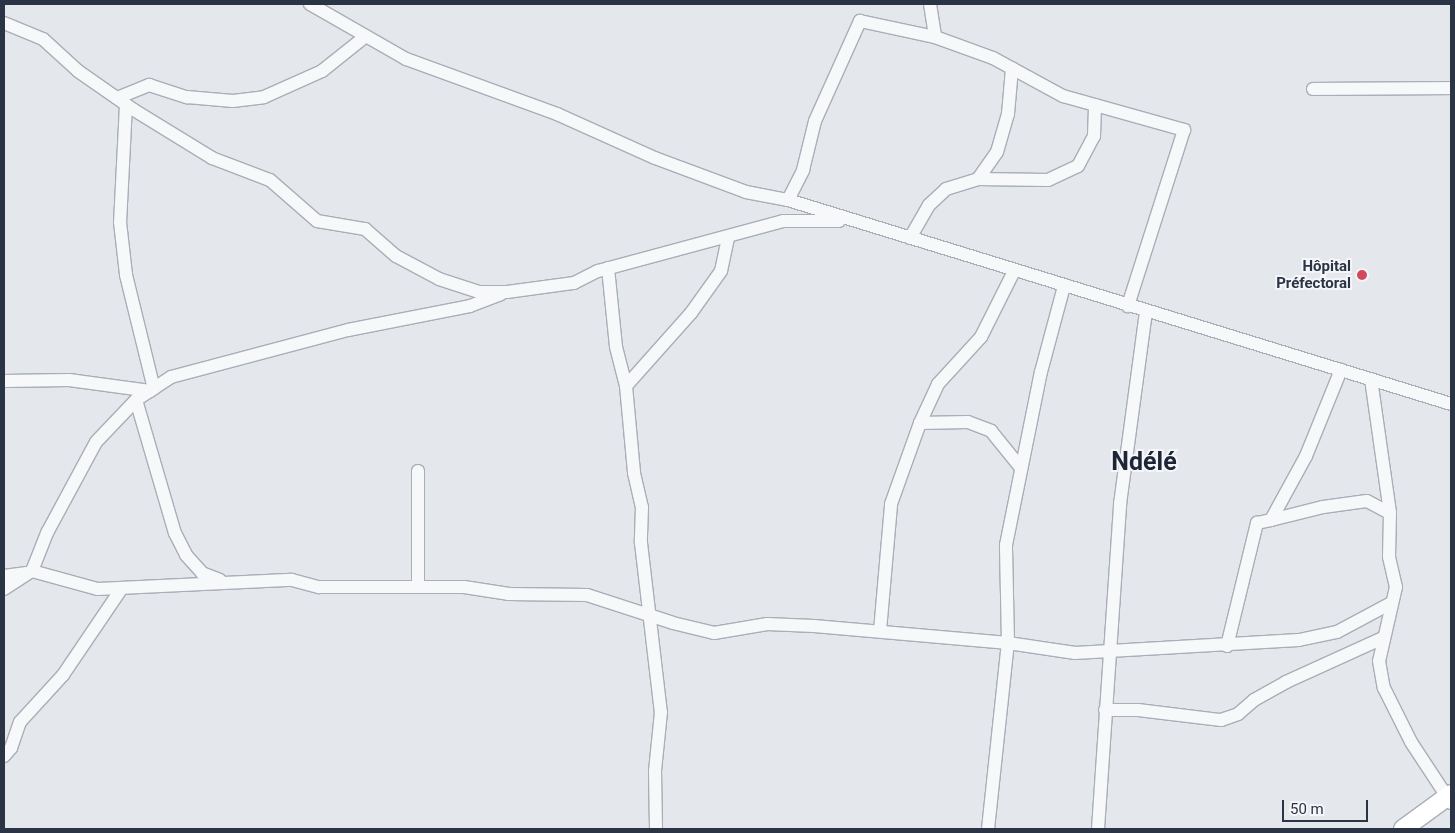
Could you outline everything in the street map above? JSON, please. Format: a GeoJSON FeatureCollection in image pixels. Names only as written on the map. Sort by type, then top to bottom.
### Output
{"type":"FeatureCollection","features":[{"type":"Feature","properties":{"kind":"main road"},"geometry":{"type":"LineString","coordinates":[[1403,829],[1450,798]]}},
{"type":"Feature","properties":{"kind":"street"},"geometry":{"type":"LineString","coordinates":[[310,4],[406,59],[557,114],[655,158],[746,192],[788,200],[1451,404]]}},
{"type":"Feature","properties":{"kind":"street"},"geometry":{"type":"LineString","coordinates":[[930,4],[935,36]]}},
{"type":"Feature","properties":{"kind":"street"},"geometry":{"type":"LineString","coordinates":[[6,20],[43,39],[78,71],[122,102],[212,158],[270,180],[317,221],[365,229],[396,256],[439,279],[479,292],[507,292],[574,282],[608,268],[728,238],[783,221],[852,220]]}},
{"type":"Feature","properties":{"kind":"street"},"geometry":{"type":"LineString","coordinates":[[788,200],[803,170],[815,121],[860,21],[935,36],[1012,68],[1063,96],[1184,130],[1128,306]]}},
{"type":"Feature","properties":{"kind":"street"},"geometry":{"type":"LineString","coordinates":[[122,102],[149,85],[187,97],[234,101],[264,97],[322,71],[366,36]]}},
{"type":"Feature","properties":{"kind":"street"},"geometry":{"type":"LineString","coordinates":[[978,179],[997,152],[1008,114],[1012,68]]}},
{"type":"Feature","properties":{"kind":"street"},"geometry":{"type":"LineString","coordinates":[[1313,89],[1451,88]]}},
{"type":"Feature","properties":{"kind":"street"},"geometry":{"type":"LineString","coordinates":[[122,102],[120,222],[126,275],[152,390]]}},
{"type":"Feature","properties":{"kind":"street"},"geometry":{"type":"LineString","coordinates":[[910,238],[930,205],[946,188],[978,179],[1048,180],[1078,166],[1094,136],[1094,105]]}},
{"type":"Feature","properties":{"kind":"street"},"geometry":{"type":"LineString","coordinates":[[626,386],[691,313],[721,271],[728,238]]}},
{"type":"Feature","properties":{"kind":"street"},"geometry":{"type":"LineString","coordinates":[[608,268],[616,347],[626,386],[634,473],[642,507],[641,543],[652,616],[661,712],[655,771],[656,829]]}},
{"type":"Feature","properties":{"kind":"street"},"geometry":{"type":"LineString","coordinates":[[880,631],[891,504],[920,423],[938,384],[981,337],[1014,271]]}},
{"type":"Feature","properties":{"kind":"street"},"geometry":{"type":"LineString","coordinates":[[988,829],[1008,643],[1006,545],[1021,468],[1064,286]]}},
{"type":"Feature","properties":{"kind":"street"},"geometry":{"type":"LineString","coordinates":[[4,588],[31,572],[47,533],[96,442],[136,400],[171,377],[213,364],[348,330],[470,306],[507,292]]}},
{"type":"Feature","properties":{"kind":"street"},"geometry":{"type":"LineString","coordinates":[[1098,829],[1108,654],[1120,504],[1146,311]]}},
{"type":"Feature","properties":{"kind":"street"},"geometry":{"type":"LineString","coordinates":[[1270,520],[1306,456],[1341,370]]}},
{"type":"Feature","properties":{"kind":"street"},"geometry":{"type":"LineString","coordinates":[[1371,379],[1390,513],[1389,557],[1396,587],[1379,661],[1384,688],[1411,742],[1450,798]]}},
{"type":"Feature","properties":{"kind":"street"},"geometry":{"type":"LineString","coordinates":[[4,381],[69,380],[152,390]]}},
{"type":"Feature","properties":{"kind":"street"},"geometry":{"type":"LineString","coordinates":[[136,400],[182,548],[202,573],[224,581]]}},
{"type":"Feature","properties":{"kind":"street"},"geometry":{"type":"LineString","coordinates":[[920,423],[968,422],[991,431],[1021,468]]}},
{"type":"Feature","properties":{"kind":"street"},"geometry":{"type":"LineString","coordinates":[[418,471],[418,586]]}},
{"type":"Feature","properties":{"kind":"street"},"geometry":{"type":"LineString","coordinates":[[1227,646],[1257,523],[1323,507],[1366,501],[1390,513]]}},
{"type":"Feature","properties":{"kind":"street"},"geometry":{"type":"LineString","coordinates":[[4,576],[31,572],[98,589],[224,581],[292,580],[319,587],[464,587],[509,594],[587,595],[714,633],[767,624],[880,631],[1008,643],[1075,654],[1108,654],[1299,640],[1337,632],[1391,603]]}},
{"type":"Feature","properties":{"kind":"street"},"geometry":{"type":"LineString","coordinates":[[4,756],[11,748],[20,722],[63,675],[122,588]]}},
{"type":"Feature","properties":{"kind":"street"},"geometry":{"type":"LineString","coordinates":[[1105,710],[1138,710],[1220,720],[1238,714],[1254,700],[1286,682],[1383,638]]}},
{"type":"Feature","properties":{"kind":"place","name":"Hôpital Préfectoral"},"geometry":{"type":"Point","coordinates":[1362,275]}},
{"type":"Feature","properties":{"kind":"district","name":"Ndélé"},"geometry":{"type":"Point","coordinates":[1144,462]}}]}
